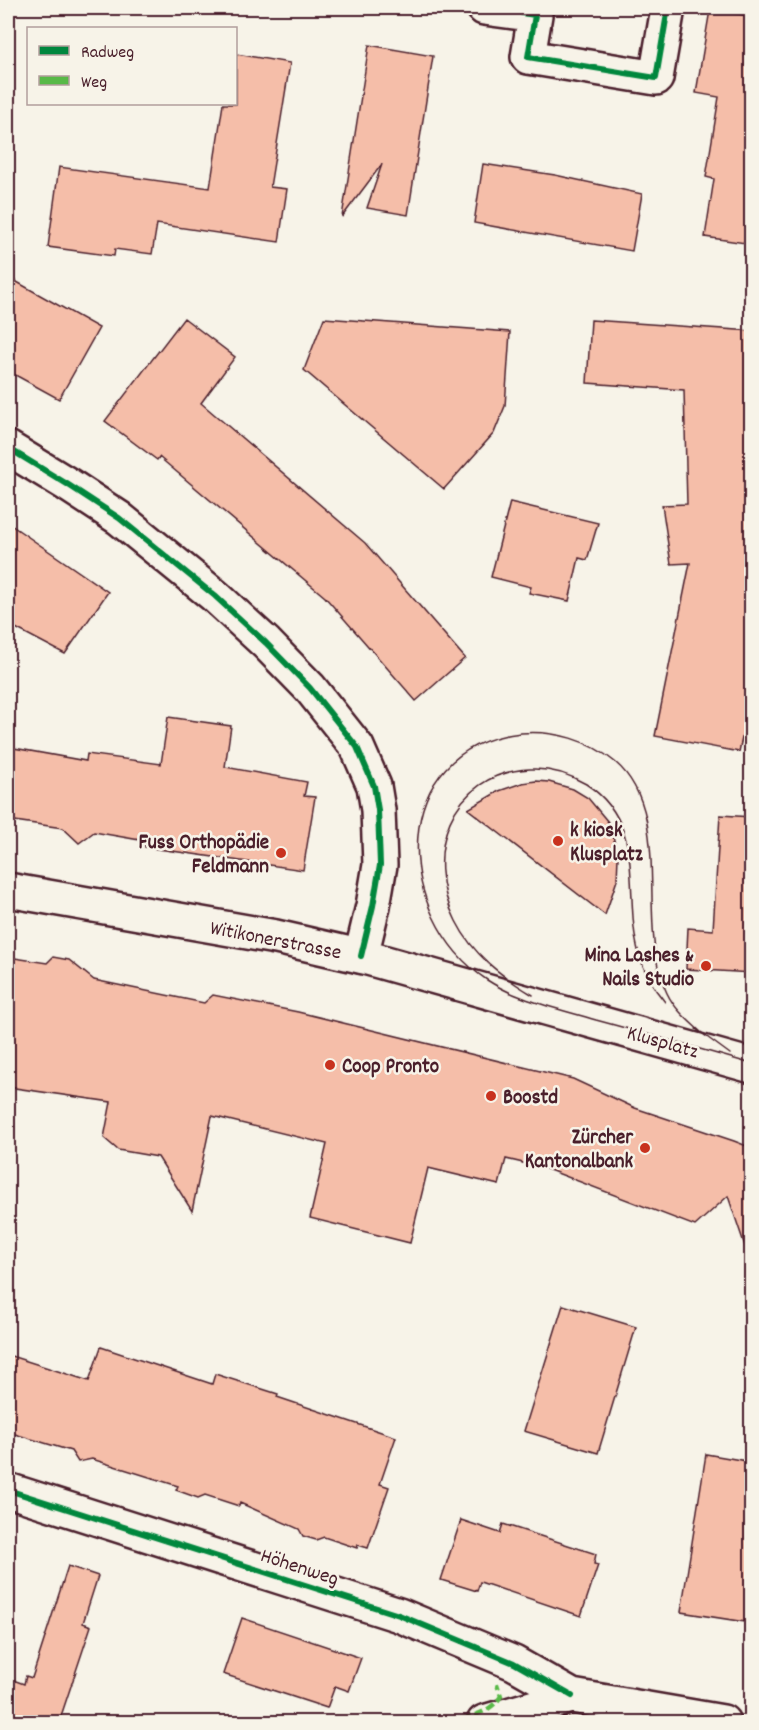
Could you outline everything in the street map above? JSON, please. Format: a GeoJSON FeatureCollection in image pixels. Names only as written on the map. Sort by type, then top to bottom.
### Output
{"type":"FeatureCollection","features":[{"type":"Feature","properties":{"kind":"street"},"geometry":{"type":"LineString","coordinates":[[484,8],[522,10],[535,15],[528,57],[656,78],[668,8]]}},
{"type":"Feature","properties":{"kind":"street"},"geometry":{"type":"LineString","coordinates":[[8,448],[119,519],[215,596],[310,688],[342,726],[364,760],[376,795],[380,865],[361,956]]}},
{"type":"Feature","properties":{"kind":"street","name":"Witikonerstrasse"},"geometry":{"type":"LineString","coordinates":[[8,890],[276,937],[361,956],[575,1016]]}},
{"type":"Feature","properties":{"kind":"street","name":"Klusplatz"},"geometry":{"type":"LineString","coordinates":[[575,1016],[752,1066]]}},
{"type":"Feature","properties":{"kind":"street","name":"Höhenweg"},"geometry":{"type":"LineString","coordinates":[[8,1490],[399,1615],[514,1663],[572,1696]]}},
{"type":"Feature","properties":{"kind":"street"},"geometry":{"type":"LineString","coordinates":[[484,1722],[572,1696],[723,1722]]}},
{"type":"Feature","properties":{"kind":"building"},"geometry":{"type":"Polygon","coordinates":[[[710,10],[752,16],[752,244],[705,237],[714,179],[706,177],[719,97],[696,93],[710,10]]]}},
{"type":"Feature","properties":{"kind":"building"},"geometry":{"type":"Polygon","coordinates":[[[369,45],[433,56],[408,215],[367,208],[382,164],[342,217],[369,45]]]}},
{"type":"Feature","properties":{"kind":"building"},"geometry":{"type":"Polygon","coordinates":[[[237,54],[290,63],[270,187],[287,189],[279,242],[157,224],[152,254],[115,249],[114,256],[48,247],[59,167],[210,188],[223,105],[237,105],[237,54]]]}},
{"type":"Feature","properties":{"kind":"building"},"geometry":{"type":"Polygon","coordinates":[[[483,164],[555,175],[642,194],[632,251],[474,223],[483,164]]]}},
{"type":"Feature","properties":{"kind":"building"},"geometry":{"type":"Polygon","coordinates":[[[8,277],[99,328],[59,399],[8,371],[8,277]]]}},
{"type":"Feature","properties":{"kind":"building"},"geometry":{"type":"Polygon","coordinates":[[[184,318],[235,357],[201,403],[365,543],[465,658],[416,701],[325,597],[159,457],[157,460],[105,421],[184,318]]]}},
{"type":"Feature","properties":{"kind":"building"},"geometry":{"type":"Polygon","coordinates":[[[324,318],[510,332],[505,406],[494,433],[444,489],[304,370],[324,318]]]}},
{"type":"Feature","properties":{"kind":"building"},"geometry":{"type":"Polygon","coordinates":[[[591,320],[752,331],[752,691],[739,752],[655,736],[690,563],[671,564],[662,505],[687,504],[684,390],[587,383],[591,320]]]}},
{"type":"Feature","properties":{"kind":"building"},"geometry":{"type":"Polygon","coordinates":[[[510,502],[598,523],[587,560],[579,558],[569,601],[529,593],[531,587],[491,577],[510,502]]]}},
{"type":"Feature","properties":{"kind":"building"},"geometry":{"type":"Polygon","coordinates":[[[8,523],[108,592],[65,654],[8,624],[8,523]]]}},
{"type":"Feature","properties":{"kind":"building"},"geometry":{"type":"Polygon","coordinates":[[[168,717],[231,726],[225,767],[307,782],[304,796],[315,797],[303,870],[145,847],[145,841],[94,832],[79,843],[63,828],[8,820],[8,747],[86,761],[87,754],[161,764],[168,717]]]}},
{"type":"Feature","properties":{"kind":"building"},"geometry":{"type":"Polygon","coordinates":[[[536,781],[573,789],[588,798],[608,822],[618,857],[617,880],[605,915],[468,809],[499,791],[536,781]]]}},
{"type":"Feature","properties":{"kind":"building"},"geometry":{"type":"Polygon","coordinates":[[[720,815],[752,817],[752,973],[686,969],[688,928],[713,930],[720,815]]]}},
{"type":"Feature","properties":{"kind":"building"},"geometry":{"type":"Polygon","coordinates":[[[8,957],[47,963],[53,957],[69,960],[94,980],[204,1003],[213,995],[298,1012],[573,1079],[635,1108],[752,1148],[752,1249],[746,1249],[728,1196],[695,1226],[544,1168],[506,1159],[499,1185],[428,1168],[410,1243],[310,1218],[327,1144],[212,1116],[192,1211],[158,1157],[118,1150],[104,1138],[111,1102],[8,1087],[8,957]]]}},
{"type":"Feature","properties":{"kind":"building"},"geometry":{"type":"Polygon","coordinates":[[[563,1305],[636,1327],[598,1453],[524,1431],[563,1305]]]}},
{"type":"Feature","properties":{"kind":"building"},"geometry":{"type":"Polygon","coordinates":[[[101,1347],[212,1384],[215,1374],[278,1394],[277,1397],[396,1437],[380,1484],[389,1487],[368,1548],[358,1545],[357,1548],[324,1537],[316,1540],[303,1536],[299,1529],[240,1503],[239,1506],[205,1495],[198,1498],[176,1490],[178,1486],[92,1459],[78,1462],[71,1451],[8,1432],[8,1355],[89,1381],[101,1347]]]}},
{"type":"Feature","properties":{"kind":"building"},"geometry":{"type":"Polygon","coordinates":[[[706,1454],[752,1462],[752,1623],[681,1612],[706,1454]]]}},
{"type":"Feature","properties":{"kind":"building"},"geometry":{"type":"Polygon","coordinates":[[[461,1520],[500,1533],[503,1524],[596,1554],[594,1564],[598,1565],[581,1616],[480,1582],[477,1591],[441,1580],[461,1520]]]}},
{"type":"Feature","properties":{"kind":"building"},"geometry":{"type":"Polygon","coordinates":[[[68,1566],[98,1576],[83,1623],[91,1626],[59,1722],[8,1722],[8,1678],[24,1684],[26,1676],[32,1678],[68,1566]]]}},
{"type":"Feature","properties":{"kind":"building"},"geometry":{"type":"Polygon","coordinates":[[[242,1618],[361,1658],[349,1691],[335,1686],[327,1708],[223,1674],[242,1618]]]}},
{"type":"Feature","properties":{"kind":"tram line"},"geometry":{"type":"LineString","coordinates":[[703,1034],[674,1005],[667,993],[658,966],[654,936],[650,841],[644,811],[633,784],[615,762],[583,742],[558,735],[533,732],[477,745],[445,769],[426,801],[418,838],[420,878],[433,917],[456,952],[487,980],[512,994],[752,1064]]}},
{"type":"Feature","properties":{"kind":"tram line"},"geometry":{"type":"LineString","coordinates":[[533,995],[489,964],[471,944],[456,921],[446,896],[442,870],[443,845],[450,822],[462,802],[479,785],[502,774],[537,769],[559,772],[586,784],[606,801],[618,819],[626,840],[630,862],[634,931],[639,954],[649,980],[665,1002]]}},
{"type":"Feature","properties":{"kind":"tram line"},"geometry":{"type":"LineString","coordinates":[[696,1029],[730,1054]]}},
{"type":"Feature","properties":{"kind":"marked path"},"geometry":{"type":"LineString","coordinates":[[484,8],[522,13],[522,9]]}},
{"type":"Feature","properties":{"kind":"marked path"},"geometry":{"type":"LineString","coordinates":[[449,1722],[478,1714],[491,1707],[501,1696],[497,1684]]}},
{"type":"Feature","properties":{"kind":"cycle path"},"geometry":{"type":"LineString","coordinates":[[522,13],[535,15],[528,57],[656,78],[668,8]]}},
{"type":"Feature","properties":{"kind":"cycle path"},"geometry":{"type":"LineString","coordinates":[[8,448],[119,518],[215,596],[310,688],[357,747],[374,786],[378,810],[380,865],[361,956]]}},
{"type":"Feature","properties":{"kind":"cycle path"},"geometry":{"type":"LineString","coordinates":[[8,1490],[399,1615],[514,1663],[572,1696]]}},
{"type":"Feature","properties":{"kind":"place","name":"k kiosk Klusplatz"},"geometry":{"type":"Point","coordinates":[558,841]}},
{"type":"Feature","properties":{"kind":"place","name":"Fuss Orthopädie Feldmann"},"geometry":{"type":"Point","coordinates":[281,853]}},
{"type":"Feature","properties":{"kind":"place","name":"Mina Lashes & Nails Studio"},"geometry":{"type":"Point","coordinates":[706,966]}},
{"type":"Feature","properties":{"kind":"place","name":"Coop Pronto"},"geometry":{"type":"Point","coordinates":[330,1065]}},
{"type":"Feature","properties":{"kind":"place","name":"Boostd"},"geometry":{"type":"Point","coordinates":[491,1096]}},
{"type":"Feature","properties":{"kind":"place","name":"Zürcher Kantonalbank"},"geometry":{"type":"Point","coordinates":[645,1148]}}]}
